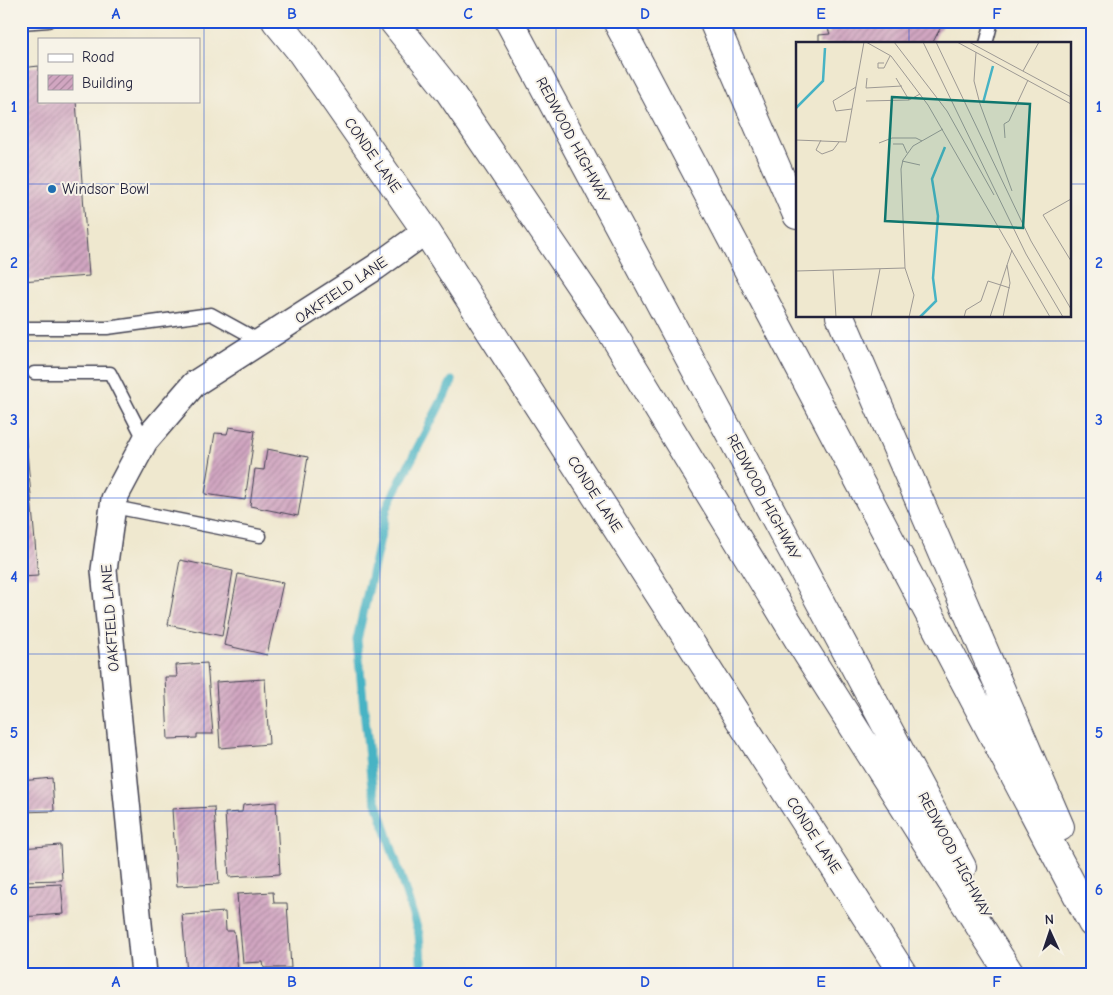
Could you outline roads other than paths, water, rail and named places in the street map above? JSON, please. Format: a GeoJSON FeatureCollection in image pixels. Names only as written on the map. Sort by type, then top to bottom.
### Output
{"type":"FeatureCollection","features":[{"type":"Feature","properties":{"kind":"main road","name":"CONDE LANE"},"geometry":{"type":"LineString","coordinates":[[276,21],[298,49],[426,231],[903,974]]}},
{"type":"Feature","properties":{"kind":"main road"},"geometry":{"type":"LineString","coordinates":[[393,21],[449,92],[611,331],[803,647],[1010,974]]}},
{"type":"Feature","properties":{"kind":"main road","name":"REDWOOD HIGHWAY"},"geometry":{"type":"LineString","coordinates":[[510,21],[1019,974]]}},
{"type":"Feature","properties":{"kind":"main road"},"geometry":{"type":"LineString","coordinates":[[617,21],[1092,923]]}},
{"type":"Feature","properties":{"kind":"main road"},"geometry":{"type":"LineString","coordinates":[[713,21],[796,213]]}},
{"type":"Feature","properties":{"kind":"main road"},"geometry":{"type":"LineString","coordinates":[[841,318],[1092,902]]}},
{"type":"Feature","properties":{"kind":"street","name":"OAKFIELD LANE"},"geometry":{"type":"LineString","coordinates":[[144,974],[104,570],[114,499],[145,441],[194,384],[376,267],[426,231]]}},
{"type":"Feature","properties":{"kind":"lane"},"geometry":{"type":"LineString","coordinates":[[21,23],[48,21]]}},
{"type":"Feature","properties":{"kind":"lane"},"geometry":{"type":"LineString","coordinates":[[987,42],[992,21]]}},
{"type":"Feature","properties":{"kind":"lane"},"geometry":{"type":"LineString","coordinates":[[21,328],[107,328],[211,314],[262,342]]}},
{"type":"Feature","properties":{"kind":"lane"},"geometry":{"type":"LineString","coordinates":[[34,373],[110,373],[145,441]]}},
{"type":"Feature","properties":{"kind":"lane"},"geometry":{"type":"LineString","coordinates":[[114,507],[260,536]]}},
{"type":"Feature","properties":{"kind":"waterway"},"geometry":{"type":"LineString","coordinates":[[422,974],[419,934],[372,787],[357,640],[387,507],[452,381]]}},
{"type":"Feature","properties":{"kind":"place","name":"Windsor Bowl"},"geometry":{"type":"Point","coordinates":[52,189]}}]}
